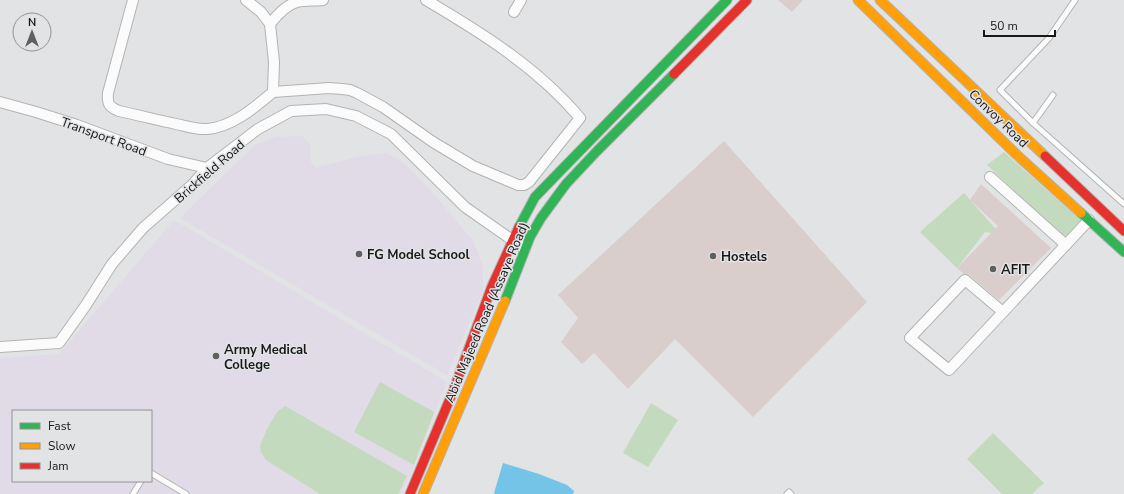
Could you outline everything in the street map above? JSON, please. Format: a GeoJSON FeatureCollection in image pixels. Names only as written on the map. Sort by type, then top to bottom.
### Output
{"type":"FeatureCollection","features":[{"type":"Feature","properties":{"kind":"main road","name":"Abid Majeed Road (Assaye Road)"},"geometry":{"type":"LineString","coordinates":[[410,494],[448,405],[493,284],[521,220],[535,197],[727,0]]}},
{"type":"Feature","properties":{"kind":"main road","name":"Abid Majeed Road (Assaye Road)"},"geometry":{"type":"LineString","coordinates":[[423,494],[511,286],[530,237],[541,218],[566,184],[597,151],[747,0]]}},
{"type":"Feature","properties":{"kind":"main road","name":"Convoy Road"},"geometry":{"type":"LineString","coordinates":[[858,0],[1017,155],[1124,252]]}},
{"type":"Feature","properties":{"kind":"main road","name":"Convoy Road"},"geometry":{"type":"LineString","coordinates":[[880,0],[1124,231]]}},
{"type":"Feature","properties":{"kind":"street"},"geometry":{"type":"LineString","coordinates":[[133,0],[108,93],[108,104],[113,108],[205,129],[214,128],[236,119],[256,106],[273,92],[336,88],[350,90],[383,108],[473,166],[518,185],[524,185],[529,182],[580,118],[545,82],[508,52],[426,0]]}},
{"type":"Feature","properties":{"kind":"street"},"geometry":{"type":"LineString","coordinates":[[246,0],[262,12],[270,24],[274,62],[273,92]]}},
{"type":"Feature","properties":{"kind":"street"},"geometry":{"type":"LineString","coordinates":[[270,24],[291,4],[323,0]]}},
{"type":"Feature","properties":{"kind":"street"},"geometry":{"type":"LineString","coordinates":[[514,12],[521,0]]}},
{"type":"Feature","properties":{"kind":"street","name":"Transport Road"},"geometry":{"type":"LineString","coordinates":[[0,102],[36,112],[168,159],[207,168]]}},
{"type":"Feature","properties":{"kind":"street","name":"Brickfield Road"},"geometry":{"type":"LineString","coordinates":[[0,348],[60,343],[112,264],[143,228],[192,185],[207,168],[258,129],[291,111],[326,109],[356,116],[391,134],[464,207],[525,249]]}},
{"type":"Feature","properties":{"kind":"street"},"geometry":{"type":"LineString","coordinates":[[990,177],[1066,245]]}},
{"type":"Feature","properties":{"kind":"street"},"geometry":{"type":"LineString","coordinates":[[1003,312],[965,280],[910,338],[949,370],[1089,220]]}},
{"type":"Feature","properties":{"kind":"lane"},"geometry":{"type":"LineString","coordinates":[[1075,0],[1049,38],[1000,90],[1033,123],[1124,204]]}},
{"type":"Feature","properties":{"kind":"lane"},"geometry":{"type":"LineString","coordinates":[[1033,123],[1053,94]]}},
{"type":"Feature","properties":{"kind":"lane"},"geometry":{"type":"LineString","coordinates":[[152,474],[186,494]]}},
{"type":"Feature","properties":{"kind":"lane"},"geometry":{"type":"LineString","coordinates":[[133,494],[140,482]]}},
{"type":"Feature","properties":{"kind":"lane"},"geometry":{"type":"LineString","coordinates":[[787,494],[789,492],[791,494]]}},
{"type":"Feature","properties":{"kind":"shaded area","name":"FG Model School"},"geometry":{"type":"Polygon","coordinates":[[[302,136],[311,145],[310,160],[315,168],[357,157],[387,153],[406,165],[439,200],[473,241],[483,266],[483,291],[447,375],[180,218],[255,145],[275,137],[302,136]]]}},
{"type":"Feature","properties":{"kind":"shaded area","name":"Army Medical College"},"geometry":{"type":"Polygon","coordinates":[[[174,220],[447,382],[409,478],[401,494],[0,494],[0,358],[59,354],[174,220]]]}},
{"type":"Feature","properties":{"kind":"green space"},"geometry":{"type":"Polygon","coordinates":[[[1004,152],[1084,223],[1069,242],[987,165],[1004,152]]]}},
{"type":"Feature","properties":{"kind":"green space"},"geometry":{"type":"Polygon","coordinates":[[[964,193],[1000,234],[985,232],[957,268],[920,232],[964,193]]]}},
{"type":"Feature","properties":{"kind":"green space"},"geometry":{"type":"Polygon","coordinates":[[[380,382],[434,412],[414,465],[354,432],[380,382]]]}},
{"type":"Feature","properties":{"kind":"green space"},"geometry":{"type":"Polygon","coordinates":[[[651,403],[678,420],[648,467],[623,453],[651,403]]]}},
{"type":"Feature","properties":{"kind":"green space"},"geometry":{"type":"Polygon","coordinates":[[[285,406],[407,476],[398,494],[320,494],[266,460],[261,452],[260,446],[267,429],[277,412],[285,406]]]}},
{"type":"Feature","properties":{"kind":"green space"},"geometry":{"type":"Polygon","coordinates":[[[993,433],[1044,483],[1032,494],[1002,494],[967,459],[993,433]]]}},
{"type":"Feature","properties":{"kind":"water"},"geometry":{"type":"Polygon","coordinates":[[[503,463],[539,474],[567,485],[574,491],[573,494],[495,494],[494,493],[503,463]]]}},
{"type":"Feature","properties":{"kind":"building"},"geometry":{"type":"Polygon","coordinates":[[[778,0],[803,0],[792,12],[778,0]]]}},
{"type":"Feature","properties":{"kind":"building","name":"Hostels"},"geometry":{"type":"Polygon","coordinates":[[[724,141],[867,302],[753,417],[675,339],[628,389],[594,353],[582,364],[561,342],[578,318],[558,295],[724,141]]]}},
{"type":"Feature","properties":{"kind":"building"},"geometry":{"type":"Polygon","coordinates":[[[981,184],[1051,248],[999,300],[969,275],[964,274],[957,268],[998,226],[970,200],[981,184]]]}},
{"type":"Feature","properties":{"kind":"traffic: fast"},"geometry":{"type":"LineString","coordinates":[[519,227],[535,197],[727,0]]}},
{"type":"Feature","properties":{"kind":"traffic: fast"},"geometry":{"type":"LineString","coordinates":[[505,301],[530,237],[541,218],[566,184],[674,74]]}},
{"type":"Feature","properties":{"kind":"traffic: fast"},"geometry":{"type":"LineString","coordinates":[[1081,213],[1124,252]]}},
{"type":"Feature","properties":{"kind":"traffic: slow"},"geometry":{"type":"LineString","coordinates":[[858,0],[1017,155],[1081,213]]}},
{"type":"Feature","properties":{"kind":"traffic: slow"},"geometry":{"type":"LineString","coordinates":[[880,0],[1045,156]]}},
{"type":"Feature","properties":{"kind":"traffic: slow"},"geometry":{"type":"LineString","coordinates":[[423,494],[505,301]]}},
{"type":"Feature","properties":{"kind":"traffic: jam"},"geometry":{"type":"LineString","coordinates":[[674,74],[747,0]]}},
{"type":"Feature","properties":{"kind":"traffic: jam"},"geometry":{"type":"LineString","coordinates":[[1045,156],[1124,231]]}},
{"type":"Feature","properties":{"kind":"traffic: jam"},"geometry":{"type":"LineString","coordinates":[[410,494],[452,394],[492,286],[519,227]]}},
{"type":"Feature","properties":{"kind":"place","name":"FG Model School"},"geometry":{"type":"Point","coordinates":[359,254]}},
{"type":"Feature","properties":{"kind":"place","name":"Hostels"},"geometry":{"type":"Point","coordinates":[713,256]}},
{"type":"Feature","properties":{"kind":"place","name":"AFIT"},"geometry":{"type":"Point","coordinates":[993,269]}},
{"type":"Feature","properties":{"kind":"place","name":"Army Medical College"},"geometry":{"type":"Point","coordinates":[216,356]}}]}
